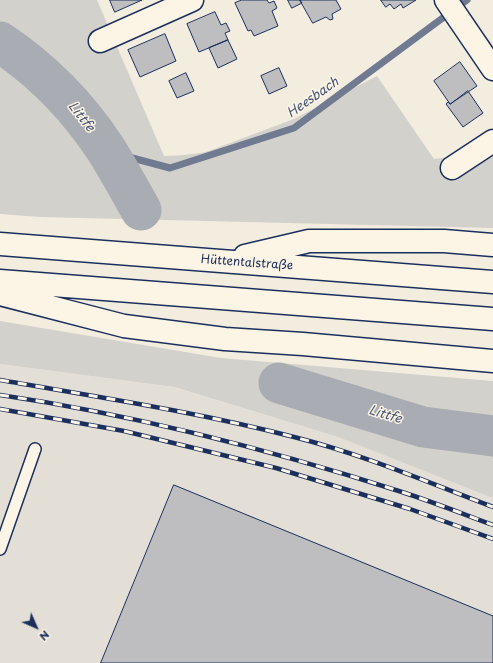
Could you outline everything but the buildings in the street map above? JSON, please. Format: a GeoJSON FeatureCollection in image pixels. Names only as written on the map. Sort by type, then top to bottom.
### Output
{"type":"FeatureCollection","features":[{"type":"Feature","properties":{"kind":"main road"},"geometry":{"type":"LineString","coordinates":[[100,41],[192,0]]}},
{"type":"Feature","properties":{"kind":"main road"},"geometry":{"type":"LineString","coordinates":[[446,0],[493,69]]}},
{"type":"Feature","properties":{"kind":"main road"},"geometry":{"type":"LineString","coordinates":[[452,168],[493,141]]}},
{"type":"Feature","properties":{"kind":"main road"},"geometry":{"type":"LineString","coordinates":[[225,261],[309,241],[444,240],[493,244]]}},
{"type":"Feature","properties":{"kind":"main road","name":"Hüttentalstraße"},"geometry":{"type":"LineString","coordinates":[[0,244],[493,282]]}},
{"type":"Feature","properties":{"kind":"main road"},"geometry":{"type":"LineString","coordinates":[[0,281],[493,319]]}},
{"type":"Feature","properties":{"kind":"main road"},"geometry":{"type":"LineString","coordinates":[[0,294],[124,326],[225,339],[303,344],[493,361]]}},
{"type":"Feature","properties":{"kind":"lane"},"geometry":{"type":"LineString","coordinates":[[0,550],[35,449]]}},
{"type":"Feature","properties":{"kind":"shaded area"},"geometry":{"type":"Polygon","coordinates":[[[0,0],[97,0],[164,156],[206,152],[294,119],[377,76],[434,159],[493,151],[493,228],[40,217],[0,214],[0,0]]]}},
{"type":"Feature","properties":{"kind":"shaded area"},"geometry":{"type":"Polygon","coordinates":[[[0,321],[221,358],[493,381],[493,498],[338,437],[174,387],[0,364],[0,321]]]}},
{"type":"Feature","properties":{"kind":"shaded area"},"geometry":{"type":"Polygon","coordinates":[[[0,364],[173,387],[338,437],[493,497],[493,663],[0,663],[0,364]]]}},
{"type":"Feature","properties":{"kind":"waterway","name":"Heesbach"},"geometry":{"type":"LineString","coordinates":[[105,148],[121,155],[170,168],[294,128],[467,0]]}},
{"type":"Feature","properties":{"kind":"waterway","name":"Littfe"},"geometry":{"type":"LineString","coordinates":[[0,42],[30,64],[58,90],[83,118],[110,156],[141,210]]}},
{"type":"Feature","properties":{"kind":"waterway","name":"Littfe"},"geometry":{"type":"LineString","coordinates":[[279,383],[423,427],[493,436]]}},
{"type":"Feature","properties":{"kind":"railway"},"geometry":{"type":"LineString","coordinates":[[0,380],[184,412],[294,437],[369,460],[493,507]]}},
{"type":"Feature","properties":{"kind":"railway"},"geometry":{"type":"LineString","coordinates":[[0,395],[51,403],[152,423],[253,448],[402,492],[493,525]]}},
{"type":"Feature","properties":{"kind":"railway"},"geometry":{"type":"LineString","coordinates":[[0,409],[124,431],[276,468],[410,509],[493,539]]}}]}
